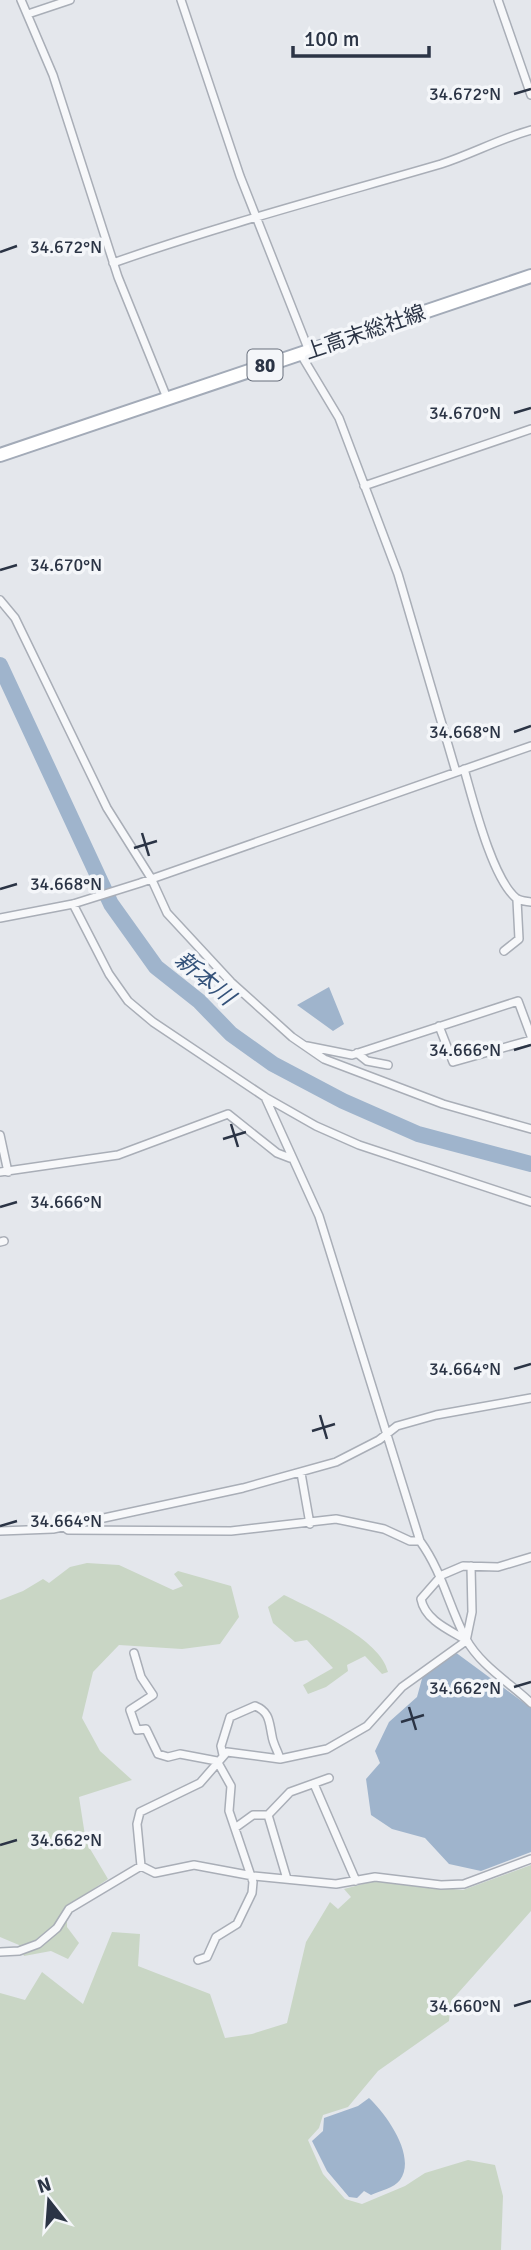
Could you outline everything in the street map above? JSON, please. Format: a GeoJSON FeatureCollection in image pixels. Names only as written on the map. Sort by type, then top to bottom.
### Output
{"type":"FeatureCollection","features":[{"type":"Feature","properties":{"kind":"main road","name":"上高末総社線"},"geometry":{"type":"LineString","coordinates":[[0,455],[531,276]]}},
{"type":"Feature","properties":{"kind":"street"},"geometry":{"type":"LineString","coordinates":[[21,0],[53,75],[113,264],[167,398]]}},
{"type":"Feature","properties":{"kind":"street"},"geometry":{"type":"LineString","coordinates":[[28,15],[69,0]]}},
{"type":"Feature","properties":{"kind":"street"},"geometry":{"type":"LineString","coordinates":[[181,0],[202,68],[305,352],[339,418],[398,574],[460,771],[488,847],[517,900],[519,939],[504,951]]}},
{"type":"Feature","properties":{"kind":"street"},"geometry":{"type":"LineString","coordinates":[[498,0],[531,95]]}},
{"type":"Feature","properties":{"kind":"street"},"geometry":{"type":"LineString","coordinates":[[113,264],[257,217],[444,163],[500,138],[531,131]]}},
{"type":"Feature","properties":{"kind":"street"},"geometry":{"type":"LineString","coordinates":[[364,486],[531,429]]}},
{"type":"Feature","properties":{"kind":"street"},"geometry":{"type":"LineString","coordinates":[[0,600],[15,618],[107,808],[151,878],[167,913],[261,1011],[324,1059],[443,1104],[531,1129]]}},
{"type":"Feature","properties":{"kind":"street"},"geometry":{"type":"LineString","coordinates":[[0,918],[77,903],[140,883],[531,746]]}},
{"type":"Feature","properties":{"kind":"street"},"geometry":{"type":"LineString","coordinates":[[517,900],[531,902]]}},
{"type":"Feature","properties":{"kind":"street"},"geometry":{"type":"LineString","coordinates":[[77,903],[109,974],[128,1001],[153,1022],[265,1097],[316,1126],[359,1145],[531,1202]]}},
{"type":"Feature","properties":{"kind":"street"},"geometry":{"type":"LineString","coordinates":[[305,1046],[342,1054],[357,1054],[439,1026],[518,1001],[531,1038],[453,1062],[439,1026]]}},
{"type":"Feature","properties":{"kind":"street"},"geometry":{"type":"LineString","coordinates":[[357,1054],[367,1061],[388,1065]]}},
{"type":"Feature","properties":{"kind":"street"},"geometry":{"type":"LineString","coordinates":[[265,1097],[290,1158],[319,1216],[419,1541],[442,1575],[466,1641]]}},
{"type":"Feature","properties":{"kind":"street"},"geometry":{"type":"LineString","coordinates":[[0,1135],[4,1172],[118,1155],[228,1114],[277,1153],[290,1158]]}},
{"type":"Feature","properties":{"kind":"street"},"geometry":{"type":"LineString","coordinates":[[0,1531],[30,1532],[64,1527],[301,1474],[336,1462],[379,1440],[397,1426],[436,1415],[531,1398]]}},
{"type":"Feature","properties":{"kind":"street"},"geometry":{"type":"LineString","coordinates":[[301,1474],[310,1524]]}},
{"type":"Feature","properties":{"kind":"street"},"geometry":{"type":"LineString","coordinates":[[64,1527],[68,1530],[219,1531],[310,1524],[336,1519],[384,1529],[410,1541],[419,1541]]}},
{"type":"Feature","properties":{"kind":"street"},"geometry":{"type":"LineString","coordinates":[[531,1557],[498,1567],[463,1566],[442,1575],[421,1599],[422,1606],[442,1626],[466,1641],[483,1661],[531,1703]]}},
{"type":"Feature","properties":{"kind":"street"},"geometry":{"type":"LineString","coordinates":[[141,1866],[137,1824],[140,1812],[200,1783],[227,1752],[280,1759],[312,1754],[350,1738],[367,1726],[402,1688],[466,1641],[472,1620],[471,1566]]}},
{"type":"Feature","properties":{"kind":"street"},"geometry":{"type":"LineString","coordinates":[[134,1653],[141,1678],[153,1695],[130,1710],[137,1730],[146,1729],[158,1755],[220,1758]]}},
{"type":"Feature","properties":{"kind":"street"},"geometry":{"type":"LineString","coordinates":[[198,1960],[207,1956],[216,1937],[237,1924],[252,1893],[253,1876],[229,1811],[231,1786],[220,1758],[230,1717],[255,1706],[264,1710],[270,1718],[280,1759]]}},
{"type":"Feature","properties":{"kind":"street"},"geometry":{"type":"LineString","coordinates":[[235,1828],[253,1815],[268,1815],[290,1792],[329,1778]]}},
{"type":"Feature","properties":{"kind":"street"},"geometry":{"type":"LineString","coordinates":[[314,1784],[356,1881]]}},
{"type":"Feature","properties":{"kind":"street"},"geometry":{"type":"LineString","coordinates":[[268,1815],[287,1879]]}},
{"type":"Feature","properties":{"kind":"street"},"geometry":{"type":"LineString","coordinates":[[141,1866],[155,1873],[194,1865],[253,1876],[336,1884],[375,1877],[441,1885],[464,1884],[531,1859]]}},
{"type":"Feature","properties":{"kind":"street"},"geometry":{"type":"LineString","coordinates":[[0,1952],[19,1951],[38,1944],[57,1927],[69,1909],[141,1866]]}},
{"type":"Feature","properties":{"kind":"green space"},"geometry":{"type":"Polygon","coordinates":[[[87,1563],[119,1565],[173,1590],[183,1586],[174,1574],[178,1571],[231,1586],[239,1617],[220,1644],[182,1649],[119,1645],[93,1672],[82,1718],[100,1751],[132,1780],[79,1797],[86,1842],[108,1879],[67,1907],[67,1927],[79,1943],[68,1959],[51,1951],[24,1956],[19,1945],[0,1937],[0,1600],[43,1579],[49,1583],[70,1567],[87,1563]]]}},
{"type":"Feature","properties":{"kind":"green space"},"geometry":{"type":"Polygon","coordinates":[[[284,1595],[344,1626],[359,1637],[383,1660],[388,1672],[382,1674],[365,1656],[347,1665],[348,1671],[326,1687],[308,1694],[303,1685],[333,1668],[307,1640],[295,1642],[273,1623],[268,1607],[284,1595]]]}},
{"type":"Feature","properties":{"kind":"green space"},"geometry":{"type":"Polygon","coordinates":[[[531,1865],[531,1911],[451,2001],[449,2021],[378,2071],[348,2107],[323,2115],[319,2128],[308,2140],[323,2174],[345,2199],[362,2204],[405,2186],[425,2173],[468,2160],[495,2165],[503,2196],[501,2250],[0,2250],[0,1993],[25,2000],[42,1972],[83,2004],[112,1932],[140,1934],[138,1966],[210,1994],[225,2038],[252,2034],[287,2023],[306,1942],[330,1902],[338,1909],[351,1897],[344,1889],[374,1881],[463,1890],[531,1865]]]}},
{"type":"Feature","properties":{"kind":"water"},"geometry":{"type":"Polygon","coordinates":[[[329,987],[344,1024],[333,1031],[297,1005],[329,987]]]}},
{"type":"Feature","properties":{"kind":"water"},"geometry":{"type":"Polygon","coordinates":[[[455,1652],[531,1708],[531,1852],[481,1871],[449,1864],[425,1838],[392,1829],[371,1815],[366,1779],[380,1763],[375,1751],[389,1722],[417,1697],[423,1675],[455,1652]]]}},
{"type":"Feature","properties":{"kind":"water"},"geometry":{"type":"Polygon","coordinates":[[[369,2098],[397,2136],[405,2159],[404,2170],[400,2180],[391,2187],[371,2195],[364,2191],[357,2198],[349,2197],[327,2171],[312,2141],[323,2131],[324,2118],[358,2106],[369,2098]]]}},
{"type":"Feature","properties":{"kind":"waterway","name":"新本川"},"geometry":{"type":"LineString","coordinates":[[0,665],[111,904],[156,967],[199,1001],[231,1034],[273,1064],[343,1101],[418,1134],[531,1164]]}}]}
